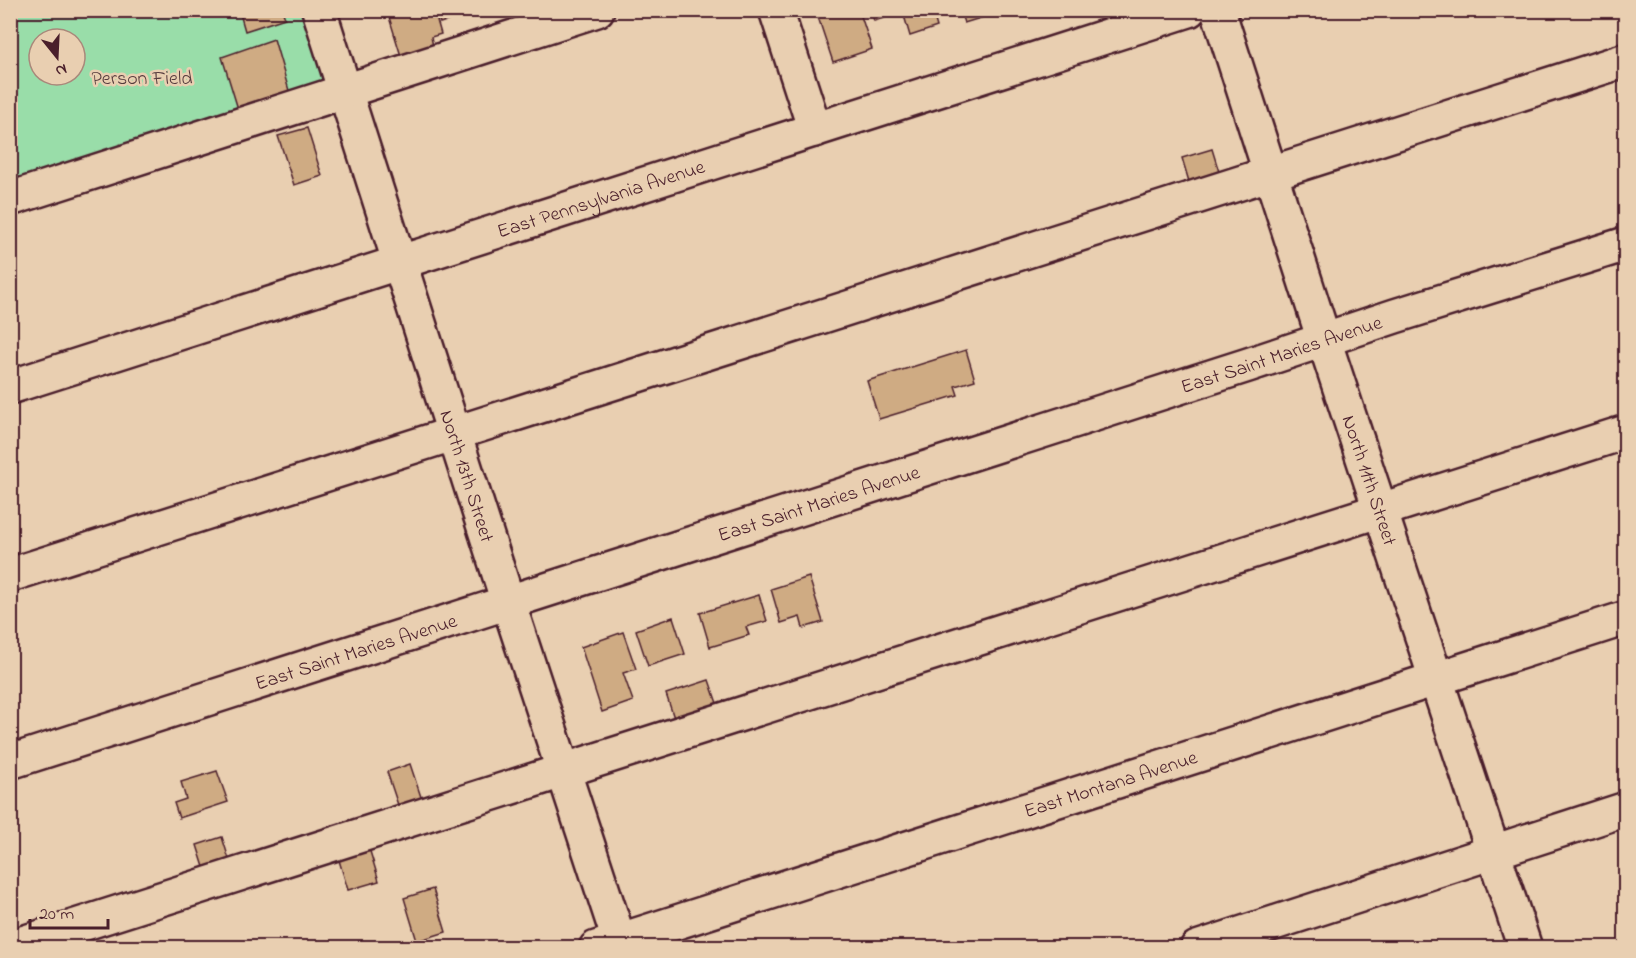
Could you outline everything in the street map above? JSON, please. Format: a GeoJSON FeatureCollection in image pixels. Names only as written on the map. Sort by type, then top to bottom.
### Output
{"type":"FeatureCollection","features":[{"type":"Feature","properties":{"kind":"street","name":"North 13th Street"},"geometry":{"type":"LineString","coordinates":[[319,10],[563,770],[607,944]]}},
{"type":"Feature","properties":{"kind":"street"},"geometry":{"type":"LineString","coordinates":[[10,200],[597,10]]}},
{"type":"Feature","properties":{"kind":"street"},"geometry":{"type":"LineString","coordinates":[[776,10],[815,130]]}},
{"type":"Feature","properties":{"kind":"street","name":"East Pennsylvania Avenue"},"geometry":{"type":"LineString","coordinates":[[10,387],[1189,10]]}},
{"type":"Feature","properties":{"kind":"street","name":"North 11th Street"},"geometry":{"type":"LineString","coordinates":[[1218,10],[1324,340],[1525,948]]}},
{"type":"Feature","properties":{"kind":"street"},"geometry":{"type":"LineString","coordinates":[[10,575],[1626,60]]}},
{"type":"Feature","properties":{"kind":"street","name":"East Saint Maries Avenue"},"geometry":{"type":"LineString","coordinates":[[10,762],[1626,244]]}},
{"type":"Feature","properties":{"kind":"street"},"geometry":{"type":"LineString","coordinates":[[10,947],[1626,432]]}},
{"type":"Feature","properties":{"kind":"street","name":"East Montana Avenue"},"geometry":{"type":"LineString","coordinates":[[607,944],[1626,618]]}},
{"type":"Feature","properties":{"kind":"street"},"geometry":{"type":"LineString","coordinates":[[1197,948],[1626,809]]}},
{"type":"Feature","properties":{"kind":"green space","name":"Person Field"},"geometry":{"type":"Polygon","coordinates":[[[10,11],[304,11],[329,87],[11,190],[10,11]]]}},
{"type":"Feature","properties":{"kind":"building"},"geometry":{"type":"Polygon","coordinates":[[[239,10],[282,10],[285,18],[245,31],[239,10]]]}},
{"type":"Feature","properties":{"kind":"building"},"geometry":{"type":"Polygon","coordinates":[[[408,10],[434,10],[441,34],[431,37],[433,46],[401,56],[389,17],[408,10]]]}},
{"type":"Feature","properties":{"kind":"building"},"geometry":{"type":"Polygon","coordinates":[[[436,10],[464,10],[466,15],[440,23],[436,10]]]}},
{"type":"Feature","properties":{"kind":"building"},"geometry":{"type":"Polygon","coordinates":[[[828,10],[859,10],[872,49],[833,62],[817,14],[828,10]]]}},
{"type":"Feature","properties":{"kind":"building"},"geometry":{"type":"Polygon","coordinates":[[[871,10],[932,10],[937,27],[910,36],[903,12],[874,21],[871,10]]]}},
{"type":"Feature","properties":{"kind":"building"},"geometry":{"type":"Polygon","coordinates":[[[960,10],[996,10],[997,13],[964,23],[960,10]]]}},
{"type":"Feature","properties":{"kind":"building"},"geometry":{"type":"Polygon","coordinates":[[[274,39],[290,94],[238,109],[222,57],[274,39]]]}},
{"type":"Feature","properties":{"kind":"building"},"geometry":{"type":"Polygon","coordinates":[[[307,128],[322,176],[294,185],[278,136],[307,128]]]}},
{"type":"Feature","properties":{"kind":"building"},"geometry":{"type":"Polygon","coordinates":[[[1212,149],[1220,175],[1190,185],[1182,158],[1212,149]]]}},
{"type":"Feature","properties":{"kind":"building"},"geometry":{"type":"Polygon","coordinates":[[[966,350],[975,380],[955,386],[958,395],[879,419],[867,381],[966,350]]]}},
{"type":"Feature","properties":{"kind":"building"},"geometry":{"type":"Polygon","coordinates":[[[809,577],[823,622],[803,628],[800,617],[781,623],[771,589],[809,577]]]}},
{"type":"Feature","properties":{"kind":"building"},"geometry":{"type":"Polygon","coordinates":[[[759,595],[767,621],[746,627],[749,635],[710,647],[700,613],[759,595]]]}},
{"type":"Feature","properties":{"kind":"building"},"geometry":{"type":"Polygon","coordinates":[[[673,617],[685,654],[648,666],[636,630],[673,617]]]}},
{"type":"Feature","properties":{"kind":"building"},"geometry":{"type":"Polygon","coordinates":[[[623,632],[636,669],[623,673],[633,701],[602,712],[581,647],[623,632]]]}},
{"type":"Feature","properties":{"kind":"building"},"geometry":{"type":"Polygon","coordinates":[[[709,680],[719,709],[676,724],[666,694],[709,680]]]}},
{"type":"Feature","properties":{"kind":"building"},"geometry":{"type":"Polygon","coordinates":[[[410,764],[423,803],[400,811],[387,772],[410,764]]]}},
{"type":"Feature","properties":{"kind":"building"},"geometry":{"type":"Polygon","coordinates":[[[217,771],[228,802],[179,818],[174,803],[186,799],[181,782],[217,771]]]}},
{"type":"Feature","properties":{"kind":"building"},"geometry":{"type":"Polygon","coordinates":[[[222,837],[229,859],[204,867],[197,845],[222,837]]]}},
{"type":"Feature","properties":{"kind":"building"},"geometry":{"type":"Polygon","coordinates":[[[369,848],[379,881],[348,890],[338,857],[369,848]]]}},
{"type":"Feature","properties":{"kind":"building"},"geometry":{"type":"Polygon","coordinates":[[[433,889],[446,932],[417,941],[404,898],[433,889]]]}}]}
